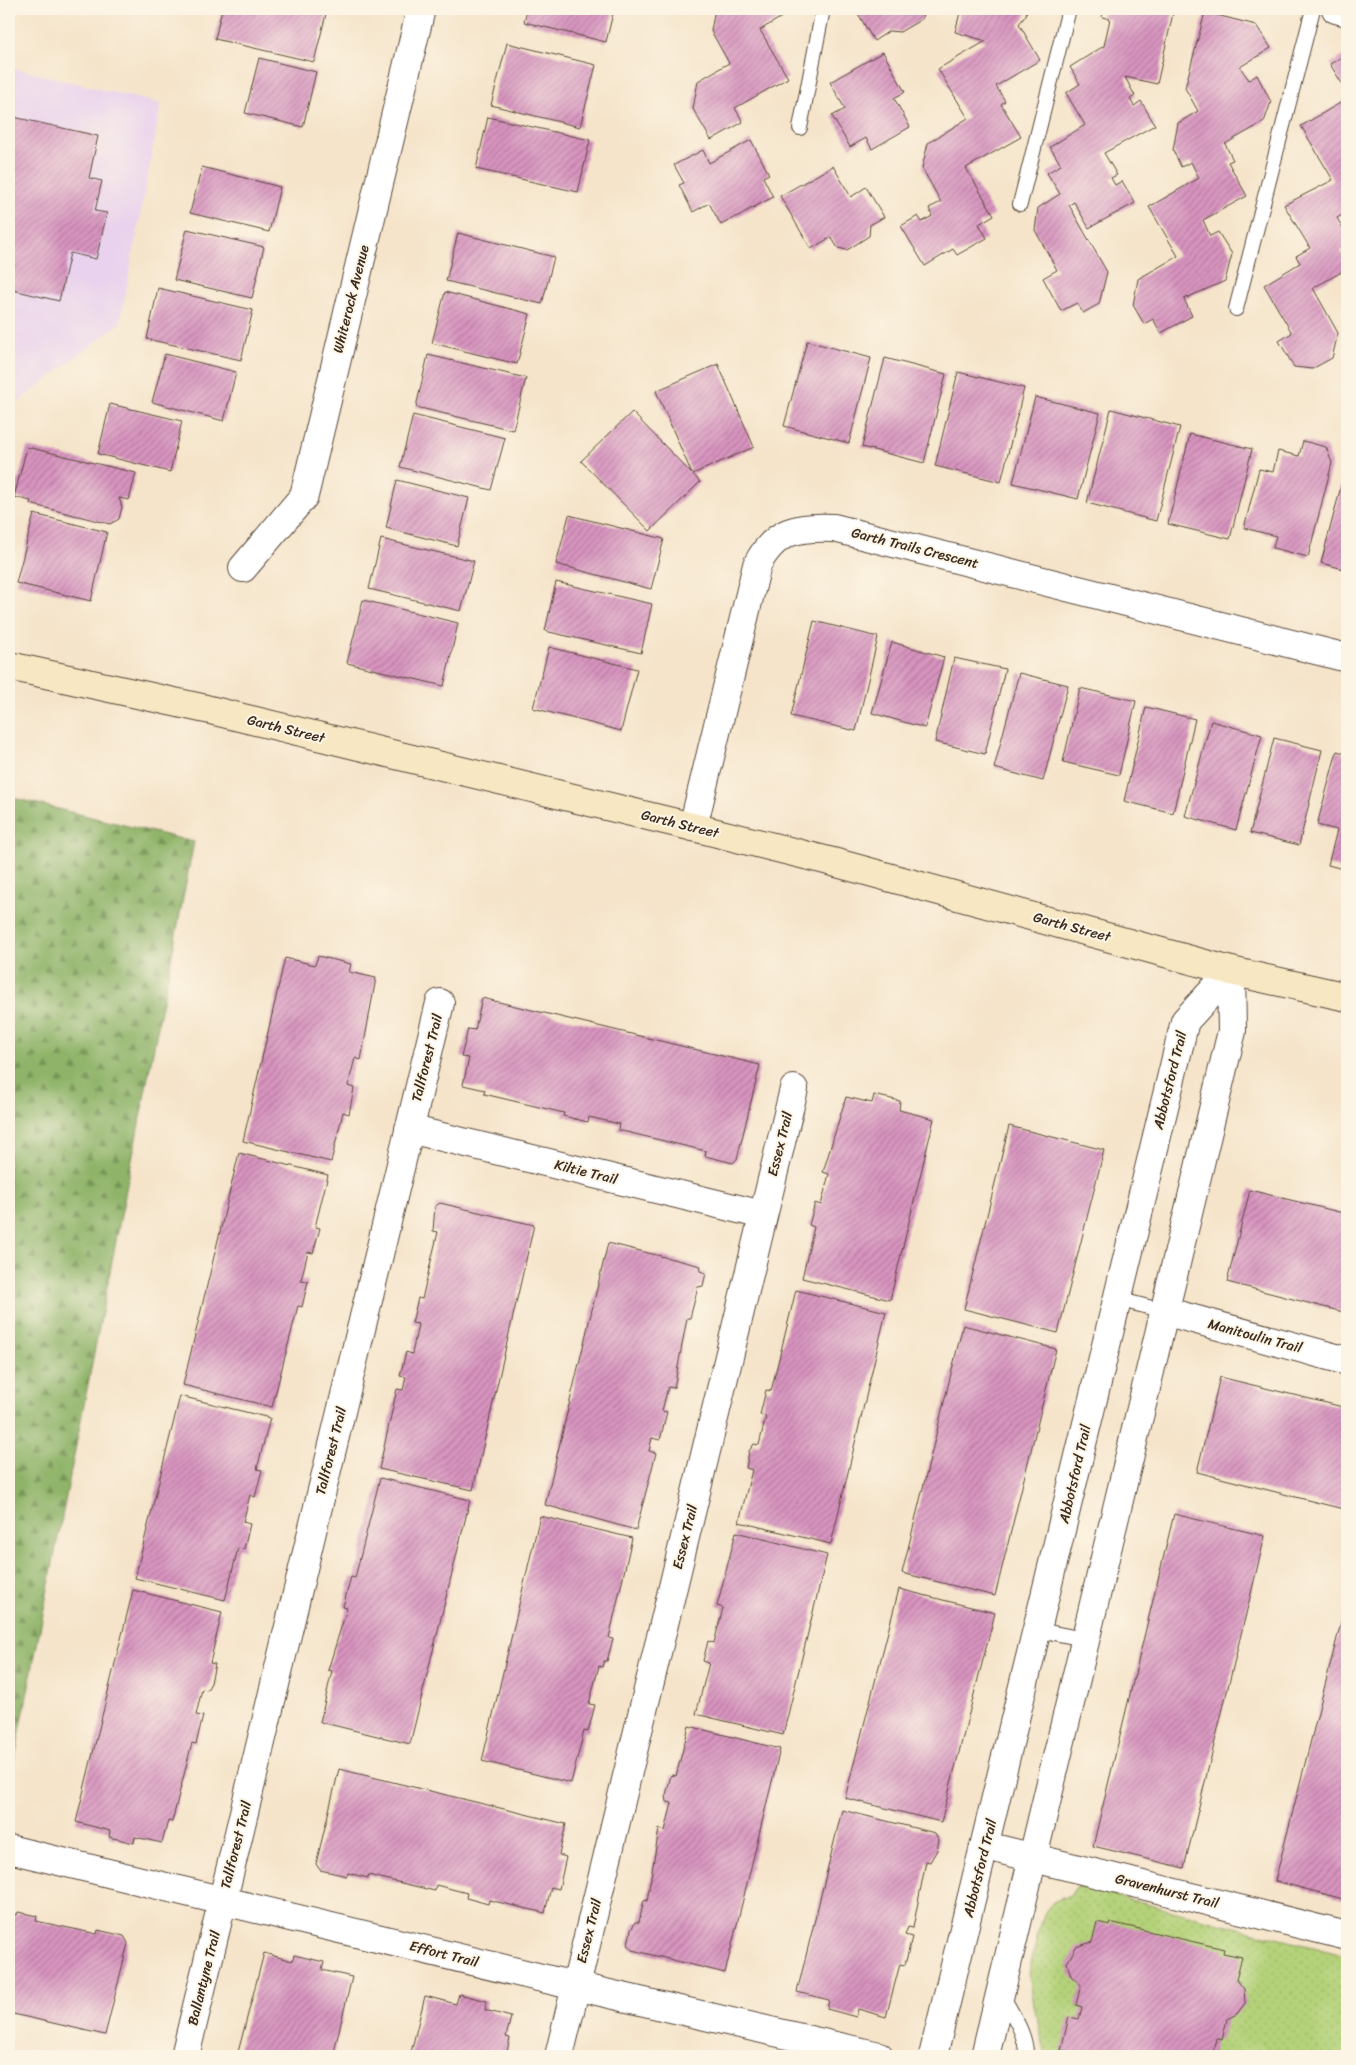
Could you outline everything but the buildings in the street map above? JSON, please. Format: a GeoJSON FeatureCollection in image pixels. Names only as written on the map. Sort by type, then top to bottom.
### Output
{"type":"FeatureCollection","features":[{"type":"Feature","properties":{"kind":"street","name":"Whiterock Avenue"},"geometry":{"type":"LineString","coordinates":[[242,568],[304,496],[422,9]]}},
{"type":"Feature","properties":{"kind":"street"},"geometry":{"type":"LineString","coordinates":[[1336,9],[1347,12]]}},
{"type":"Feature","properties":{"kind":"street","name":"Garth Trails Crescent"},"geometry":{"type":"LineString","coordinates":[[692,827],[757,565],[765,551],[774,541],[791,532],[809,527],[834,528],[1347,658]]}},
{"type":"Feature","properties":{"kind":"street","name":"Garth Street"},"geometry":{"type":"LineString","coordinates":[[9,666],[206,710],[692,827],[833,862],[1231,970],[1347,997]]}},
{"type":"Feature","properties":{"kind":"street"},"geometry":{"type":"LineString","coordinates":[[985,2056],[1232,1031],[1231,970]]}},
{"type":"Feature","properties":{"kind":"street","name":"Abbotsford Trail"},"geometry":{"type":"LineString","coordinates":[[933,2056],[986,1846],[1185,1021],[1231,970]]}},
{"type":"Feature","properties":{"kind":"street","name":"Tallforest Trail"},"geometry":{"type":"LineString","coordinates":[[222,1900],[440,1003]]}},
{"type":"Feature","properties":{"kind":"street","name":"Essex Trail"},"geometry":{"type":"LineString","coordinates":[[559,2056],[794,1088]]}},
{"type":"Feature","properties":{"kind":"street","name":"Kiltie Trail"},"geometry":{"type":"LineString","coordinates":[[410,1129],[763,1215]]}},
{"type":"Feature","properties":{"kind":"street","name":"Manitoulin Trail"},"geometry":{"type":"LineString","coordinates":[[1164,1311],[1347,1360]]}},
{"type":"Feature","properties":{"kind":"street","name":"Gravenhurst Trail"},"geometry":{"type":"LineString","coordinates":[[986,1846],[1347,1936]]}},
{"type":"Feature","properties":{"kind":"street","name":"Effort Trail"},"geometry":{"type":"LineString","coordinates":[[9,1849],[576,1986],[879,2056]]}},
{"type":"Feature","properties":{"kind":"street","name":"Ballantyne Trail"},"geometry":{"type":"LineString","coordinates":[[185,2056],[222,1900]]}},
{"type":"Feature","properties":{"kind":"lane"},"geometry":{"type":"LineString","coordinates":[[800,128],[823,9]]}},
{"type":"Feature","properties":{"kind":"lane"},"geometry":{"type":"LineString","coordinates":[[1020,204],[1069,9]]}},
{"type":"Feature","properties":{"kind":"lane"},"geometry":{"type":"LineString","coordinates":[[1236,308],[1313,9]]}},
{"type":"Feature","properties":{"kind":"lane"},"geometry":{"type":"LineString","coordinates":[[1117,1299],[1164,1311]]}},
{"type":"Feature","properties":{"kind":"lane"},"geometry":{"type":"LineString","coordinates":[[1038,1630],[1084,1639]]}},
{"type":"Feature","properties":{"kind":"lane"},"geometry":{"type":"LineString","coordinates":[[1000,1992],[1022,2033],[1026,2056]]}},
{"type":"Feature","properties":{"kind":"shaded area"},"geometry":{"type":"Polygon","coordinates":[[[9,67],[161,104],[120,323],[9,409],[9,67]]]}},
{"type":"Feature","properties":{"kind":"green space"},"geometry":{"type":"Polygon","coordinates":[[[9,797],[194,842],[9,1788],[9,797]]]}},
{"type":"Feature","properties":{"kind":"green space"},"geometry":{"type":"Polygon","coordinates":[[[1077,1886],[1347,1956],[1347,2056],[1046,2056],[1034,2006],[1029,1973],[1040,1924],[1045,1912],[1053,1902],[1070,1895],[1077,1886]]]}}]}
